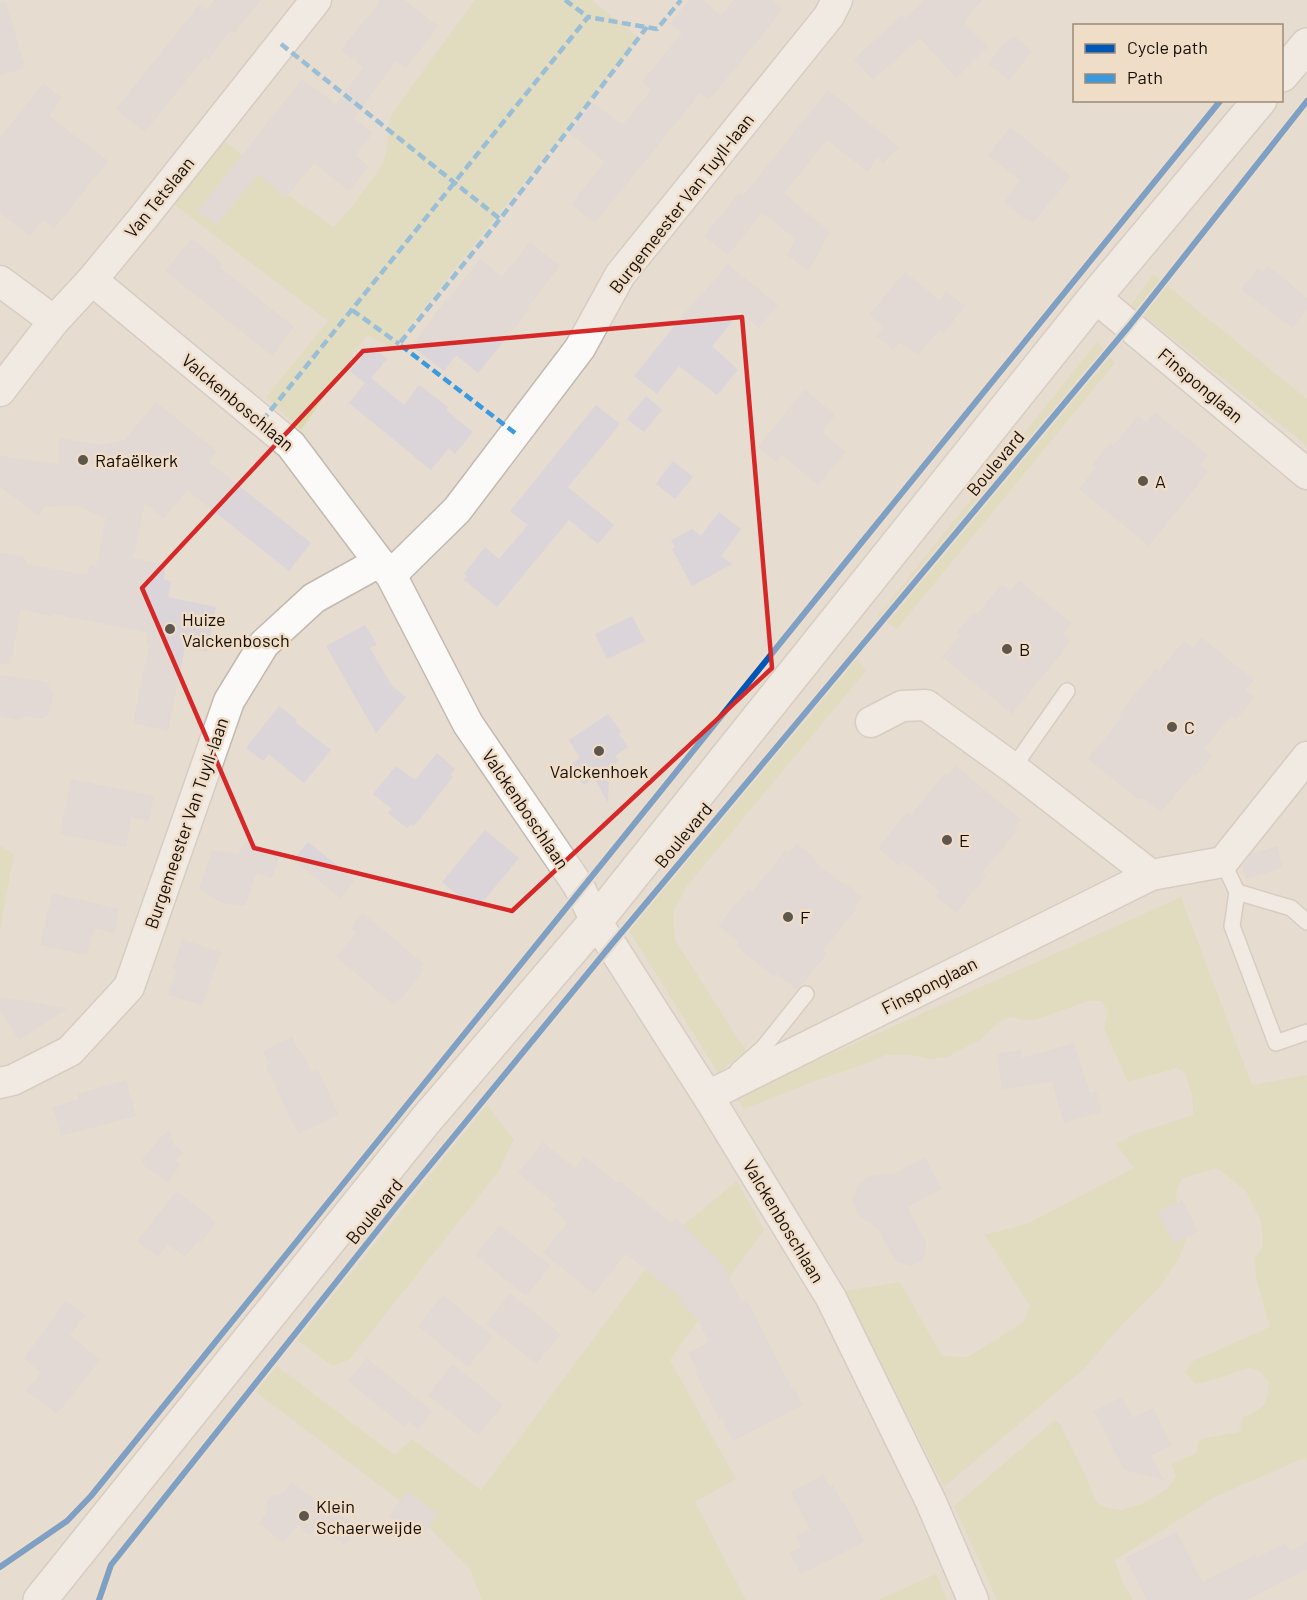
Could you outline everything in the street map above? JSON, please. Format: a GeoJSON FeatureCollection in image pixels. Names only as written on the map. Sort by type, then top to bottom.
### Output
{"type":"FeatureCollection","features":[{"type":"Feature","properties":{"kind":"street","name":"Van Tetslaan"},"geometry":{"type":"LineString","coordinates":[[0,391],[54,321],[92,280],[316,0]]}},
{"type":"Feature","properties":{"kind":"street","name":"Burgemeester Van Tuyll-laan"},"geometry":{"type":"LineString","coordinates":[[0,1083],[13,1080],[70,1052],[129,987],[229,701],[264,644],[314,598],[385,568],[457,510],[580,348],[620,276],[829,16],[837,0]]}},
{"type":"Feature","properties":{"kind":"street"},"geometry":{"type":"LineString","coordinates":[[1283,73],[1307,45]]}},
{"type":"Feature","properties":{"kind":"street","name":"Boulevard"},"geometry":{"type":"LineString","coordinates":[[40,1600],[418,1131],[596,921],[1095,297],[1258,102]]}},
{"type":"Feature","properties":{"kind":"street","name":"Valckenboschlaan"},"geometry":{"type":"LineString","coordinates":[[92,280],[291,445],[385,568],[468,723],[578,885],[596,921],[708,1096],[831,1298],[931,1502],[973,1600]]}},
{"type":"Feature","properties":{"kind":"street"},"geometry":{"type":"LineString","coordinates":[[0,281],[54,321]]}},
{"type":"Feature","properties":{"kind":"street","name":"Finsponglaan"},"geometry":{"type":"LineString","coordinates":[[1095,297],[1307,474]]}},
{"type":"Feature","properties":{"kind":"street"},"geometry":{"type":"LineString","coordinates":[[871,722],[902,706],[926,705],[1013,768],[1151,875]]}},
{"type":"Feature","properties":{"kind":"street"},"geometry":{"type":"LineString","coordinates":[[1223,862],[1307,757]]}},
{"type":"Feature","properties":{"kind":"street","name":"Finsponglaan"},"geometry":{"type":"LineString","coordinates":[[708,1096],[1151,875],[1223,862]]}},
{"type":"Feature","properties":{"kind":"lane"},"geometry":{"type":"LineString","coordinates":[[1013,768],[1067,691]]}},
{"type":"Feature","properties":{"kind":"lane"},"geometry":{"type":"LineString","coordinates":[[1223,862],[1237,892],[1232,926],[1276,1042],[1307,1032]]}},
{"type":"Feature","properties":{"kind":"lane"},"geometry":{"type":"LineString","coordinates":[[1237,892],[1291,908],[1307,922]]}},
{"type":"Feature","properties":{"kind":"lane"},"geometry":{"type":"LineString","coordinates":[[708,1096],[763,1048],[806,994]]}},
{"type":"Feature","properties":{"kind":"highlighted area"},"geometry":{"type":"Polygon","coordinates":[[[742,317],[772,668],[512,911],[254,848],[142,588],[363,351],[742,317]]]}},
{"type":"Feature","properties":{"kind":"green space"},"geometry":{"type":"Polygon","coordinates":[[[475,0],[592,0],[639,38],[392,348],[367,335],[301,430],[266,397],[328,321],[167,199],[217,134],[295,200],[334,227],[383,164],[390,116],[475,0]]]}},
{"type":"Feature","properties":{"kind":"green space"},"geometry":{"type":"Polygon","coordinates":[[[1153,274],[1307,399],[1307,446],[1131,305],[1153,274]]]}},
{"type":"Feature","properties":{"kind":"green space"},"geometry":{"type":"Polygon","coordinates":[[[1097,342],[1115,363],[897,629],[877,617],[1097,342]]]}},
{"type":"Feature","properties":{"kind":"green space"},"geometry":{"type":"Polygon","coordinates":[[[850,650],[866,671],[687,886],[673,912],[675,940],[746,1051],[718,1073],[626,926],[850,650]]]}},
{"type":"Feature","properties":{"kind":"green space"},"geometry":{"type":"Polygon","coordinates":[[[0,846],[14,854],[0,931],[0,846]]]}},
{"type":"Feature","properties":{"kind":"green space"},"geometry":{"type":"Polygon","coordinates":[[[1181,897],[1252,1085],[1307,1075],[1307,1462],[1304,1458],[1215,1497],[1115,1560],[1122,1581],[1133,1600],[997,1600],[954,1506],[1055,1420],[1060,1424],[1097,1503],[1120,1510],[1142,1504],[1167,1489],[1176,1477],[1172,1464],[1196,1453],[1198,1442],[1205,1438],[1239,1432],[1243,1417],[1264,1405],[1269,1382],[1259,1371],[1249,1368],[1195,1384],[1185,1372],[1193,1361],[1270,1327],[1256,1279],[1255,1258],[1263,1246],[1261,1221],[1246,1191],[1217,1168],[1182,1178],[1176,1192],[1178,1215],[1186,1240],[1179,1259],[1160,1286],[1118,1329],[1084,1369],[944,1487],[844,1291],[900,1282],[942,1356],[968,1357],[1024,1322],[1030,1306],[985,1235],[1029,1223],[1134,1168],[1116,1144],[1135,1134],[1193,1115],[1193,1100],[1186,1074],[1177,1068],[1128,1082],[1104,1029],[1108,1011],[1101,1001],[1088,1001],[1035,1020],[1010,1017],[998,1023],[980,1040],[947,1057],[931,1059],[911,1055],[886,1055],[744,1109],[736,1097],[1181,897]]]}},
{"type":"Feature","properties":{"kind":"green space"},"geometry":{"type":"Polygon","coordinates":[[[487,1105],[514,1139],[499,1171],[350,1359],[333,1366],[297,1340],[487,1105]]]}},
{"type":"Feature","properties":{"kind":"green space"},"geometry":{"type":"Polygon","coordinates":[[[737,1181],[764,1230],[670,1360],[736,1479],[695,1502],[746,1600],[482,1600],[470,1569],[411,1509],[256,1392],[277,1366],[395,1455],[412,1439],[481,1490],[670,1236],[737,1181]]]}},
{"type":"Feature","properties":{"kind":"green space"},"geometry":{"type":"Polygon","coordinates":[[[936,1574],[947,1600],[878,1600],[936,1574]]]}},
{"type":"Feature","properties":{"kind":"building"},"geometry":{"type":"Polygon","coordinates":[[[214,0],[261,0],[234,33],[231,30],[208,60],[204,58],[145,132],[116,109],[199,5],[206,10],[214,0]]]}},
{"type":"Feature","properties":{"kind":"building"},"geometry":{"type":"Polygon","coordinates":[[[381,0],[404,0],[438,26],[406,69],[396,61],[354,118],[373,133],[355,155],[369,166],[349,191],[314,163],[286,198],[258,174],[216,225],[198,211],[302,79],[336,104],[363,68],[341,50],[381,0]]]}},
{"type":"Feature","properties":{"kind":"building"},"geometry":{"type":"Polygon","coordinates":[[[689,0],[702,0],[721,15],[734,0],[772,0],[783,9],[715,93],[709,99],[700,93],[595,223],[571,204],[605,162],[569,133],[593,103],[620,123],[624,123],[651,90],[642,82],[682,33],[670,24],[689,0]]]}},
{"type":"Feature","properties":{"kind":"building"},"geometry":{"type":"Polygon","coordinates":[[[925,0],[983,0],[963,22],[988,47],[956,78],[920,38],[873,80],[854,59],[902,15],[905,18],[925,0]]]}},
{"type":"Feature","properties":{"kind":"building"},"geometry":{"type":"Polygon","coordinates":[[[6,2],[25,68],[0,75],[0,3],[6,2]]]}},
{"type":"Feature","properties":{"kind":"building"},"geometry":{"type":"Polygon","coordinates":[[[1014,36],[1032,51],[1009,81],[988,64],[1004,43],[1014,36]]]}},
{"type":"Feature","properties":{"kind":"building"},"geometry":{"type":"Polygon","coordinates":[[[43,83],[62,98],[49,116],[108,161],[54,229],[43,220],[30,236],[0,213],[0,138],[43,83]]]}},
{"type":"Feature","properties":{"kind":"building"},"geometry":{"type":"Polygon","coordinates":[[[828,90],[899,147],[883,163],[877,157],[868,172],[827,140],[784,193],[830,232],[809,271],[787,255],[796,239],[762,213],[728,255],[704,236],[739,193],[743,196],[828,90]]]}},
{"type":"Feature","properties":{"kind":"building"},"geometry":{"type":"Polygon","coordinates":[[[1010,127],[1071,176],[1033,223],[1028,219],[1027,221],[1004,202],[1020,181],[988,155],[1010,127]]]}},
{"type":"Feature","properties":{"kind":"building"},"geometry":{"type":"Polygon","coordinates":[[[192,238],[223,264],[220,267],[294,327],[272,356],[165,271],[192,238]]]}},
{"type":"Feature","properties":{"kind":"building"},"geometry":{"type":"Polygon","coordinates":[[[530,242],[560,266],[527,308],[529,310],[478,373],[456,355],[444,371],[412,346],[447,298],[480,259],[502,277],[530,242]]]}},
{"type":"Feature","properties":{"kind":"building"},"geometry":{"type":"Polygon","coordinates":[[[728,264],[778,305],[759,328],[740,312],[712,346],[738,370],[717,395],[679,366],[657,394],[634,376],[702,292],[728,264]]]}},
{"type":"Feature","properties":{"kind":"building"},"geometry":{"type":"Polygon","coordinates":[[[1267,267],[1273,269],[1307,298],[1307,309],[1292,328],[1241,289],[1258,268],[1263,272],[1267,267]]]}},
{"type":"Feature","properties":{"kind":"building"},"geometry":{"type":"Polygon","coordinates":[[[905,272],[939,300],[946,291],[965,306],[944,333],[939,330],[918,355],[900,342],[893,350],[876,336],[884,327],[869,315],[905,272]]]}},
{"type":"Feature","properties":{"kind":"building"},"geometry":{"type":"Polygon","coordinates":[[[371,345],[387,359],[371,378],[404,405],[419,385],[448,407],[446,410],[473,432],[455,454],[449,448],[431,470],[349,403],[365,383],[350,371],[371,345]]]}},
{"type":"Feature","properties":{"kind":"building"},"geometry":{"type":"Polygon","coordinates":[[[805,389],[835,415],[822,432],[846,452],[818,485],[782,455],[776,462],[758,447],[805,389]]]}},
{"type":"Feature","properties":{"kind":"building"},"geometry":{"type":"Polygon","coordinates":[[[646,396],[662,410],[644,432],[627,419],[646,396]]]}},
{"type":"Feature","properties":{"kind":"building"},"geometry":{"type":"Polygon","coordinates":[[[156,402],[217,451],[209,462],[311,543],[289,571],[187,490],[164,519],[145,503],[133,558],[165,564],[164,580],[171,581],[168,597],[216,607],[207,652],[185,647],[168,731],[133,723],[149,646],[146,644],[148,633],[21,609],[10,665],[0,664],[0,552],[24,557],[27,564],[87,575],[90,564],[96,566],[106,518],[77,506],[44,507],[39,516],[0,487],[0,456],[59,464],[59,438],[101,445],[125,440],[156,402]]]}},
{"type":"Feature","properties":{"kind":"building"},"geometry":{"type":"Polygon","coordinates":[[[596,405],[620,424],[568,487],[614,525],[598,544],[569,520],[497,607],[464,580],[467,576],[464,574],[485,547],[499,559],[528,525],[510,511],[596,405]]]}},
{"type":"Feature","properties":{"kind":"building","name":"A"},"geometry":{"type":"Polygon","coordinates":[[[1155,412],[1208,455],[1200,465],[1208,472],[1149,546],[1079,489],[1096,467],[1093,464],[1110,443],[1113,446],[1138,416],[1147,422],[1155,412]]]}},
{"type":"Feature","properties":{"kind":"building"},"geometry":{"type":"Polygon","coordinates":[[[673,461],[693,477],[675,499],[656,484],[673,461]]]}},
{"type":"Feature","properties":{"kind":"building"},"geometry":{"type":"Polygon","coordinates":[[[719,512],[741,529],[721,556],[732,564],[692,586],[672,549],[675,547],[671,540],[692,529],[701,536],[719,512]]]}},
{"type":"Feature","properties":{"kind":"building","name":"B"},"geometry":{"type":"Polygon","coordinates":[[[1019,580],[1071,623],[1063,634],[1071,641],[1012,714],[942,657],[960,636],[956,633],[974,612],[977,614],[1002,584],[1010,591],[1019,580]]]}},
{"type":"Feature","properties":{"kind":"building"},"geometry":{"type":"Polygon","coordinates":[[[632,616],[645,641],[607,659],[595,634],[632,616]]]}},
{"type":"Feature","properties":{"kind":"building"},"geometry":{"type":"Polygon","coordinates":[[[365,625],[377,645],[370,648],[392,686],[406,697],[376,733],[326,646],[365,625]]]}},
{"type":"Feature","properties":{"kind":"building","name":"C"},"geometry":{"type":"Polygon","coordinates":[[[1201,637],[1254,680],[1245,690],[1254,697],[1236,720],[1231,716],[1204,749],[1212,756],[1196,776],[1193,774],[1161,812],[1142,797],[1139,800],[1088,759],[1122,717],[1119,714],[1156,668],[1159,671],[1184,641],[1193,648],[1201,637]]]}},
{"type":"Feature","properties":{"kind":"building"},"geometry":{"type":"Polygon","coordinates":[[[0,675],[46,682],[53,693],[49,714],[41,719],[24,716],[18,720],[0,716],[0,675]]]}},
{"type":"Feature","properties":{"kind":"building"},"geometry":{"type":"Polygon","coordinates":[[[279,706],[297,720],[295,722],[331,750],[304,783],[269,754],[263,761],[246,748],[279,706]]]}},
{"type":"Feature","properties":{"kind":"building","name":"Valckenhoek"},"geometry":{"type":"Polygon","coordinates":[[[608,714],[628,747],[615,756],[619,761],[609,768],[608,803],[594,777],[584,785],[570,765],[580,758],[569,740],[608,714]]]}},
{"type":"Feature","properties":{"kind":"building"},"geometry":{"type":"Polygon","coordinates":[[[437,753],[455,769],[450,775],[453,777],[419,820],[407,828],[388,813],[392,809],[373,794],[396,766],[415,780],[437,753]]]}},
{"type":"Feature","properties":{"kind":"building","name":"E"},"geometry":{"type":"Polygon","coordinates":[[[956,766],[1021,820],[1014,829],[1017,831],[982,873],[986,876],[956,913],[935,895],[939,891],[903,861],[899,866],[878,848],[907,812],[911,815],[945,773],[948,775],[956,766]]]}},
{"type":"Feature","properties":{"kind":"building"},"geometry":{"type":"Polygon","coordinates":[[[71,779],[154,796],[149,821],[131,817],[126,847],[60,834],[71,779]]]}},
{"type":"Feature","properties":{"kind":"building"},"geometry":{"type":"Polygon","coordinates":[[[485,830],[519,858],[476,910],[442,882],[485,830]]]}},
{"type":"Feature","properties":{"kind":"building"},"geometry":{"type":"Polygon","coordinates":[[[246,841],[279,857],[272,878],[256,873],[245,906],[222,903],[199,889],[212,850],[238,854],[246,841]]]}},
{"type":"Feature","properties":{"kind":"building"},"geometry":{"type":"Polygon","coordinates":[[[308,842],[355,880],[340,898],[293,860],[308,842]]]}},
{"type":"Feature","properties":{"kind":"building","name":"F"},"geometry":{"type":"Polygon","coordinates":[[[796,843],[815,858],[813,860],[862,897],[855,906],[857,908],[823,950],[827,954],[797,990],[777,974],[774,977],[736,946],[739,942],[718,926],[748,889],[752,892],[786,850],[789,853],[796,843]]]}},
{"type":"Feature","properties":{"kind":"building"},"geometry":{"type":"Polygon","coordinates":[[[1277,846],[1283,868],[1246,879],[1242,866],[1251,854],[1277,846]]]}},
{"type":"Feature","properties":{"kind":"building"},"geometry":{"type":"Polygon","coordinates":[[[52,893],[119,909],[114,933],[94,928],[87,955],[40,945],[52,893]]]}},
{"type":"Feature","properties":{"kind":"building"},"geometry":{"type":"Polygon","coordinates":[[[363,913],[424,964],[419,977],[394,1005],[336,957],[356,933],[350,928],[363,913]]]}},
{"type":"Feature","properties":{"kind":"building"},"geometry":{"type":"Polygon","coordinates":[[[182,939],[221,952],[202,1005],[168,995],[177,970],[173,968],[182,939]]]}},
{"type":"Feature","properties":{"kind":"building"},"geometry":{"type":"Polygon","coordinates":[[[0,997],[67,1009],[19,1040],[0,1010],[0,997]]]}},
{"type":"Feature","properties":{"kind":"building"},"geometry":{"type":"Polygon","coordinates":[[[292,1037],[312,1073],[318,1070],[339,1115],[298,1134],[266,1066],[269,1065],[263,1051],[292,1037]]]}},
{"type":"Feature","properties":{"kind":"building"},"geometry":{"type":"Polygon","coordinates":[[[1074,1043],[1090,1093],[1096,1091],[1102,1112],[1064,1123],[1052,1082],[1002,1089],[997,1054],[1021,1050],[1021,1058],[1074,1043]]]}},
{"type":"Feature","properties":{"kind":"building"},"geometry":{"type":"Polygon","coordinates":[[[126,1080],[136,1116],[61,1136],[53,1107],[79,1099],[78,1094],[126,1080]]]}},
{"type":"Feature","properties":{"kind":"building"},"geometry":{"type":"Polygon","coordinates":[[[169,1128],[174,1145],[183,1152],[175,1161],[180,1165],[168,1182],[144,1166],[145,1164],[141,1161],[169,1128]]]}},
{"type":"Feature","properties":{"kind":"building"},"geometry":{"type":"Polygon","coordinates":[[[543,1142],[575,1168],[584,1156],[618,1183],[620,1181],[671,1223],[676,1218],[722,1263],[742,1302],[747,1300],[792,1389],[794,1388],[803,1405],[733,1441],[722,1419],[720,1420],[688,1353],[709,1342],[696,1317],[679,1301],[682,1298],[626,1254],[594,1294],[543,1253],[568,1222],[553,1210],[557,1205],[518,1173],[543,1142]]]}},
{"type":"Feature","properties":{"kind":"building"},"geometry":{"type":"Polygon","coordinates":[[[925,1157],[942,1189],[907,1207],[927,1244],[923,1260],[911,1266],[896,1261],[877,1228],[859,1216],[853,1200],[858,1185],[871,1175],[893,1174],[925,1157]]]}},
{"type":"Feature","properties":{"kind":"building"},"geometry":{"type":"Polygon","coordinates":[[[177,1191],[216,1222],[200,1243],[198,1241],[185,1257],[168,1244],[158,1257],[137,1241],[177,1191]]]}},
{"type":"Feature","properties":{"kind":"building"},"geometry":{"type":"Polygon","coordinates":[[[1182,1200],[1198,1231],[1174,1244],[1158,1212],[1182,1200]]]}},
{"type":"Feature","properties":{"kind":"building"},"geometry":{"type":"Polygon","coordinates":[[[500,1225],[551,1266],[526,1296],[475,1255],[500,1225]]]}},
{"type":"Feature","properties":{"kind":"building"},"geometry":{"type":"Polygon","coordinates":[[[510,1293],[561,1334],[536,1364],[486,1324],[510,1293]]]}},
{"type":"Feature","properties":{"kind":"building"},"geometry":{"type":"Polygon","coordinates":[[[443,1295],[493,1336],[468,1367],[418,1326],[443,1295]]]}},
{"type":"Feature","properties":{"kind":"building"},"geometry":{"type":"Polygon","coordinates":[[[66,1301],[85,1315],[70,1335],[100,1360],[57,1414],[26,1391],[41,1373],[24,1358],[66,1301]]]}},
{"type":"Feature","properties":{"kind":"building"},"geometry":{"type":"Polygon","coordinates":[[[367,1358],[432,1411],[418,1429],[408,1421],[404,1427],[348,1381],[367,1358]]]}},
{"type":"Feature","properties":{"kind":"building"},"geometry":{"type":"Polygon","coordinates":[[[453,1364],[503,1405],[478,1435],[428,1395],[453,1364]]]}},
{"type":"Feature","properties":{"kind":"building"},"geometry":{"type":"Polygon","coordinates":[[[1122,1397],[1133,1418],[1153,1408],[1171,1445],[1151,1456],[1164,1480],[1124,1470],[1094,1411],[1122,1397]]]}},
{"type":"Feature","properties":{"kind":"building"},"geometry":{"type":"Polygon","coordinates":[[[823,1475],[830,1487],[833,1485],[842,1503],[844,1502],[864,1542],[801,1574],[790,1553],[801,1547],[796,1536],[810,1530],[791,1492],[823,1475]]]}},
{"type":"Feature","properties":{"kind":"building","name":"Klein Schaerweijde"},"geometry":{"type":"Polygon","coordinates":[[[291,1482],[316,1501],[319,1497],[358,1528],[345,1545],[319,1525],[310,1536],[298,1525],[283,1543],[259,1523],[268,1511],[267,1502],[273,1495],[282,1494],[291,1482]]]}},
{"type":"Feature","properties":{"kind":"building"},"geometry":{"type":"Polygon","coordinates":[[[407,1491],[438,1514],[420,1538],[389,1516],[407,1491]]]}},
{"type":"Feature","properties":{"kind":"building"},"geometry":{"type":"Polygon","coordinates":[[[1177,1532],[1202,1582],[1255,1555],[1256,1558],[1286,1543],[1290,1551],[1307,1542],[1307,1569],[1247,1600],[1147,1600],[1125,1558],[1177,1532]]]}},
{"type":"Feature","properties":{"kind":"marked path"},"geometry":{"type":"LineString","coordinates":[[565,0],[588,17]]}},
{"type":"Feature","properties":{"kind":"marked path"},"geometry":{"type":"LineString","coordinates":[[262,421],[588,17],[657,29],[681,0]]}},
{"type":"Feature","properties":{"kind":"marked path"},"geometry":{"type":"LineString","coordinates":[[515,433],[399,344],[500,219],[647,27]]}},
{"type":"Feature","properties":{"kind":"marked path"},"geometry":{"type":"LineString","coordinates":[[281,44],[500,219]]}},
{"type":"Feature","properties":{"kind":"marked path"},"geometry":{"type":"LineString","coordinates":[[352,310],[399,344]]}},
{"type":"Feature","properties":{"kind":"cycle path"},"geometry":{"type":"LineString","coordinates":[[99,1600],[111,1565],[400,1202],[611,945],[1130,325],[1307,101]]}},
{"type":"Feature","properties":{"kind":"cycle path"},"geometry":{"type":"LineString","coordinates":[[0,1567],[67,1521],[91,1496],[1219,102]]}},
{"type":"Feature","properties":{"kind":"place","name":"Rafaëlkerk"},"geometry":{"type":"Point","coordinates":[83,460]}},
{"type":"Feature","properties":{"kind":"place","name":"A"},"geometry":{"type":"Point","coordinates":[1143,481]}},
{"type":"Feature","properties":{"kind":"place","name":"Huize Valckenbosch"},"geometry":{"type":"Point","coordinates":[170,629]}},
{"type":"Feature","properties":{"kind":"place","name":"B"},"geometry":{"type":"Point","coordinates":[1007,649]}},
{"type":"Feature","properties":{"kind":"place","name":"C"},"geometry":{"type":"Point","coordinates":[1172,727]}},
{"type":"Feature","properties":{"kind":"place","name":"Valckenhoek"},"geometry":{"type":"Point","coordinates":[599,751]}},
{"type":"Feature","properties":{"kind":"place","name":"E"},"geometry":{"type":"Point","coordinates":[947,840]}},
{"type":"Feature","properties":{"kind":"place","name":"F"},"geometry":{"type":"Point","coordinates":[788,917]}},
{"type":"Feature","properties":{"kind":"place","name":"Klein Schaerweijde"},"geometry":{"type":"Point","coordinates":[304,1516]}}]}
